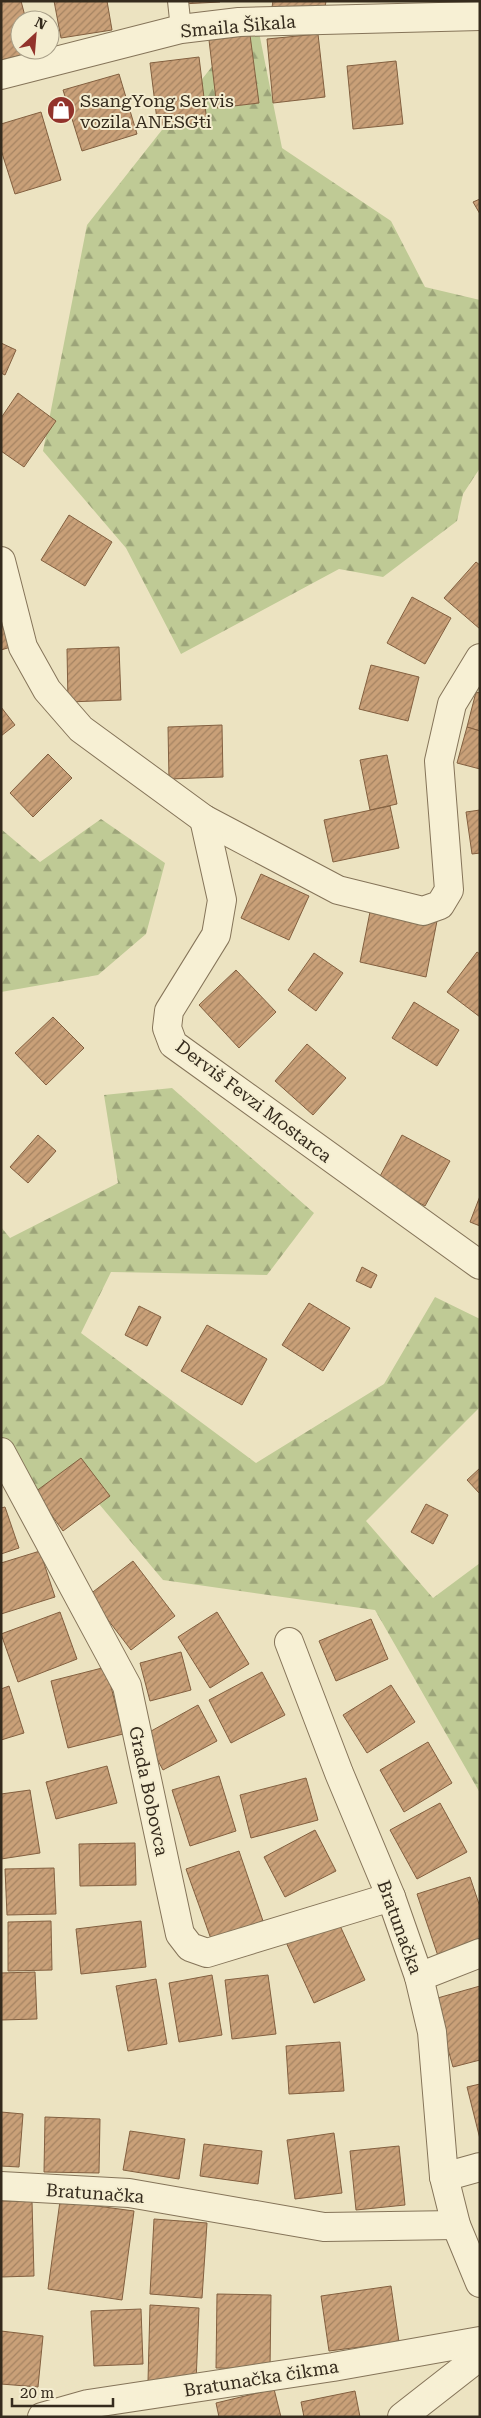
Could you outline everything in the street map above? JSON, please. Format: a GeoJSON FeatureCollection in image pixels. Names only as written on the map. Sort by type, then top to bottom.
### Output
{"type":"FeatureCollection","features":[{"type":"Feature","properties":{"kind":"street","name":"Smaila Šikala"},"geometry":{"type":"LineString","coordinates":[[1,75],[181,29],[239,22],[480,16]]}},
{"type":"Feature","properties":{"kind":"street"},"geometry":{"type":"LineString","coordinates":[[1,560],[23,647],[47,690],[81,729],[204,819],[338,890],[423,910],[440,906],[449,890],[439,761],[452,704],[480,658]]}},
{"type":"Feature","properties":{"kind":"street","name":"Derviš Fevzi Mostarca"},"geometry":{"type":"LineString","coordinates":[[204,819],[222,900],[216,934],[169,1012],[167,1028],[173,1044],[480,1265]]}},
{"type":"Feature","properties":{"kind":"street","name":"Grada Bobovca"},"geometry":{"type":"LineString","coordinates":[[1,1452],[127,1686],[180,1934],[190,1947],[207,1953],[391,1897]]}},
{"type":"Feature","properties":{"kind":"street","name":"Bratunačka"},"geometry":{"type":"LineString","coordinates":[[289,1642],[339,1773],[391,1897],[419,1977],[432,2032],[444,2177],[456,2225],[480,2283]]}},
{"type":"Feature","properties":{"kind":"street"},"geometry":{"type":"LineString","coordinates":[[419,1977],[480,1953]]}},
{"type":"Feature","properties":{"kind":"street"},"geometry":{"type":"LineString","coordinates":[[444,2177],[480,2167]]}},
{"type":"Feature","properties":{"kind":"street","name":"Bratunačka"},"geometry":{"type":"LineString","coordinates":[[1,2186],[129,2193],[324,2226],[456,2225]]}},
{"type":"Feature","properties":{"kind":"street","name":"Bratunačka čikma"},"geometry":{"type":"LineString","coordinates":[[42,2417],[88,2404],[333,2367],[480,2341]]}},
{"type":"Feature","properties":{"kind":"street"},"geometry":{"type":"LineString","coordinates":[[402,2417],[480,2356]]}},
{"type":"Feature","properties":{"kind":"lane"},"geometry":{"type":"LineString","coordinates":[[178,1],[181,29]]}},
{"type":"Feature","properties":{"kind":"green space"},"geometry":{"type":"Polygon","coordinates":[[[255,12],[282,148],[391,221],[425,287],[480,300],[480,468],[463,494],[457,521],[383,577],[339,569],[181,654],[126,548],[43,451],[87,225],[255,12]]]}},
{"type":"Feature","properties":{"kind":"green space"},"geometry":{"type":"Polygon","coordinates":[[[101,819],[165,863],[146,934],[98,975],[1,992],[1,829],[40,862],[101,819]]]}},
{"type":"Feature","properties":{"kind":"green space"},"geometry":{"type":"Polygon","coordinates":[[[172,1088],[314,1213],[267,1275],[111,1272],[81,1333],[256,1463],[384,1384],[435,1297],[480,1319],[480,1407],[366,1521],[433,1598],[480,1563],[480,1793],[375,1610],[163,1580],[94,1498],[6,1487],[1,1479],[1,1227],[10,1238],[118,1183],[104,1095],[172,1088]]]}},
{"type":"Feature","properties":{"kind":"building"},"geometry":{"type":"Polygon","coordinates":[[[1,1],[21,1],[23,10],[10,10],[10,58],[1,60],[1,1]]]}},
{"type":"Feature","properties":{"kind":"building"},"geometry":{"type":"Polygon","coordinates":[[[54,1],[107,1],[112,30],[61,38],[60,10],[56,10],[54,1]]]}},
{"type":"Feature","properties":{"kind":"building"},"geometry":{"type":"Polygon","coordinates":[[[181,1],[220,1],[220,2],[181,4],[181,1]]]}},
{"type":"Feature","properties":{"kind":"building"},"geometry":{"type":"Polygon","coordinates":[[[273,1],[326,1],[324,15],[272,7],[273,1]]]}},
{"type":"Feature","properties":{"kind":"building"},"geometry":{"type":"Polygon","coordinates":[[[318,34],[325,97],[273,103],[267,39],[318,34]]]}},
{"type":"Feature","properties":{"kind":"building"},"geometry":{"type":"Polygon","coordinates":[[[250,35],[259,103],[217,108],[209,40],[250,35]]]}},
{"type":"Feature","properties":{"kind":"building"},"geometry":{"type":"Polygon","coordinates":[[[199,57],[207,122],[158,128],[150,63],[199,57]]]}},
{"type":"Feature","properties":{"kind":"building"},"geometry":{"type":"Polygon","coordinates":[[[396,61],[403,124],[353,129],[347,66],[396,61]]]}},
{"type":"Feature","properties":{"kind":"building"},"geometry":{"type":"Polygon","coordinates":[[[119,74],[137,134],[82,151],[63,90],[119,74]]]}},
{"type":"Feature","properties":{"kind":"building"},"geometry":{"type":"Polygon","coordinates":[[[41,112],[61,180],[15,194],[1,150],[1,124],[41,112]]]}},
{"type":"Feature","properties":{"kind":"building"},"geometry":{"type":"Polygon","coordinates":[[[480,199],[480,214],[473,202],[480,199]]]}},
{"type":"Feature","properties":{"kind":"building"},"geometry":{"type":"Polygon","coordinates":[[[1,343],[16,350],[5,375],[1,373],[1,343]]]}},
{"type":"Feature","properties":{"kind":"building"},"geometry":{"type":"Polygon","coordinates":[[[18,393],[56,421],[24,467],[1,451],[1,418],[18,393]]]}},
{"type":"Feature","properties":{"kind":"building"},"geometry":{"type":"Polygon","coordinates":[[[69,515],[112,542],[85,586],[41,560],[69,515]]]}},
{"type":"Feature","properties":{"kind":"building"},"geometry":{"type":"Polygon","coordinates":[[[476,562],[480,565],[480,629],[444,598],[476,562]]]}},
{"type":"Feature","properties":{"kind":"building"},"geometry":{"type":"Polygon","coordinates":[[[412,597],[451,618],[425,664],[387,643],[412,597]]]}},
{"type":"Feature","properties":{"kind":"building"},"geometry":{"type":"Polygon","coordinates":[[[8,625],[14,646],[1,650],[1,627],[8,625]]]}},
{"type":"Feature","properties":{"kind":"building"},"geometry":{"type":"Polygon","coordinates":[[[119,647],[121,700],[68,702],[67,649],[119,647]]]}},
{"type":"Feature","properties":{"kind":"building"},"geometry":{"type":"Polygon","coordinates":[[[371,665],[419,677],[408,721],[359,709],[371,665]]]}},
{"type":"Feature","properties":{"kind":"building"},"geometry":{"type":"Polygon","coordinates":[[[476,692],[480,693],[480,731],[467,727],[476,692]]]}},
{"type":"Feature","properties":{"kind":"building"},"geometry":{"type":"Polygon","coordinates":[[[1,707],[15,725],[1,736],[1,707]]]}},
{"type":"Feature","properties":{"kind":"building"},"geometry":{"type":"Polygon","coordinates":[[[222,725],[223,777],[169,779],[168,727],[222,725]]]}},
{"type":"Feature","properties":{"kind":"building"},"geometry":{"type":"Polygon","coordinates":[[[467,727],[480,731],[480,769],[457,763],[467,727]]]}},
{"type":"Feature","properties":{"kind":"building"},"geometry":{"type":"Polygon","coordinates":[[[48,754],[72,778],[33,817],[10,793],[48,754]]]}},
{"type":"Feature","properties":{"kind":"building"},"geometry":{"type":"Polygon","coordinates":[[[387,755],[397,804],[370,810],[360,760],[387,755]]]}},
{"type":"Feature","properties":{"kind":"building"},"geometry":{"type":"Polygon","coordinates":[[[390,806],[399,848],[333,862],[324,820],[390,806]]]}},
{"type":"Feature","properties":{"kind":"building"},"geometry":{"type":"Polygon","coordinates":[[[480,810],[480,853],[472,854],[466,812],[480,810]]]}},
{"type":"Feature","properties":{"kind":"building"},"geometry":{"type":"Polygon","coordinates":[[[261,874],[309,896],[289,940],[241,918],[261,874]]]}},
{"type":"Feature","properties":{"kind":"building"},"geometry":{"type":"Polygon","coordinates":[[[371,907],[437,921],[426,977],[360,962],[371,907]]]}},
{"type":"Feature","properties":{"kind":"building"},"geometry":{"type":"Polygon","coordinates":[[[477,952],[480,954],[480,1017],[447,992],[477,952]]]}},
{"type":"Feature","properties":{"kind":"building"},"geometry":{"type":"Polygon","coordinates":[[[314,953],[343,973],[316,1011],[288,990],[314,953]]]}},
{"type":"Feature","properties":{"kind":"building"},"geometry":{"type":"Polygon","coordinates":[[[236,970],[276,1012],[239,1048],[199,1005],[236,970]]]}},
{"type":"Feature","properties":{"kind":"building"},"geometry":{"type":"Polygon","coordinates":[[[414,1002],[459,1030],[437,1066],[392,1038],[414,1002]]]}},
{"type":"Feature","properties":{"kind":"building"},"geometry":{"type":"Polygon","coordinates":[[[53,1017],[84,1048],[46,1085],[15,1053],[53,1017]]]}},
{"type":"Feature","properties":{"kind":"building"},"geometry":{"type":"Polygon","coordinates":[[[307,1044],[346,1078],[313,1115],[275,1081],[307,1044]]]}},
{"type":"Feature","properties":{"kind":"building"},"geometry":{"type":"Polygon","coordinates":[[[38,1135],[56,1151],[28,1183],[10,1167],[38,1135]]]}},
{"type":"Feature","properties":{"kind":"building"},"geometry":{"type":"Polygon","coordinates":[[[402,1135],[450,1161],[425,1206],[378,1180],[402,1135]]]}},
{"type":"Feature","properties":{"kind":"building"},"geometry":{"type":"Polygon","coordinates":[[[480,1196],[480,1226],[470,1222],[480,1196]]]}},
{"type":"Feature","properties":{"kind":"building"},"geometry":{"type":"Polygon","coordinates":[[[362,1267],[377,1275],[371,1288],[356,1281],[362,1267]]]}},
{"type":"Feature","properties":{"kind":"building"},"geometry":{"type":"Polygon","coordinates":[[[309,1303],[350,1328],[323,1371],[282,1345],[309,1303]]]}},
{"type":"Feature","properties":{"kind":"building"},"geometry":{"type":"Polygon","coordinates":[[[139,1306],[161,1317],[147,1346],[125,1335],[139,1306]]]}},
{"type":"Feature","properties":{"kind":"building"},"geometry":{"type":"Polygon","coordinates":[[[207,1325],[267,1359],[242,1405],[181,1371],[207,1325]]]}},
{"type":"Feature","properties":{"kind":"building"},"geometry":{"type":"Polygon","coordinates":[[[81,1458],[110,1496],[63,1531],[35,1492],[81,1458]]]}},
{"type":"Feature","properties":{"kind":"building"},"geometry":{"type":"Polygon","coordinates":[[[480,1468],[480,1494],[467,1480],[480,1468]]]}},
{"type":"Feature","properties":{"kind":"building"},"geometry":{"type":"Polygon","coordinates":[[[426,1504],[448,1515],[433,1544],[411,1532],[426,1504]]]}},
{"type":"Feature","properties":{"kind":"building"},"geometry":{"type":"Polygon","coordinates":[[[5,1507],[19,1548],[1,1554],[1,1508],[5,1507]]]}},
{"type":"Feature","properties":{"kind":"building"},"geometry":{"type":"Polygon","coordinates":[[[40,1551],[55,1597],[1,1614],[1,1563],[40,1551]]]}},
{"type":"Feature","properties":{"kind":"building"},"geometry":{"type":"Polygon","coordinates":[[[133,1561],[175,1616],[131,1650],[89,1595],[133,1561]]]}},
{"type":"Feature","properties":{"kind":"building"},"geometry":{"type":"Polygon","coordinates":[[[60,1612],[77,1659],[18,1682],[1,1634],[60,1612]]]}},
{"type":"Feature","properties":{"kind":"building"},"geometry":{"type":"Polygon","coordinates":[[[217,1612],[249,1664],[210,1688],[178,1637],[217,1612]]]}},
{"type":"Feature","properties":{"kind":"building"},"geometry":{"type":"Polygon","coordinates":[[[371,1619],[388,1659],[336,1681],[319,1641],[371,1619]]]}},
{"type":"Feature","properties":{"kind":"building"},"geometry":{"type":"Polygon","coordinates":[[[181,1652],[191,1690],[150,1701],[140,1663],[181,1652]]]}},
{"type":"Feature","properties":{"kind":"building"},"geometry":{"type":"Polygon","coordinates":[[[106,1667],[123,1734],[68,1748],[51,1681],[106,1667]]]}},
{"type":"Feature","properties":{"kind":"building"},"geometry":{"type":"Polygon","coordinates":[[[262,1672],[285,1715],[231,1743],[209,1700],[262,1672]]]}},
{"type":"Feature","properties":{"kind":"building"},"geometry":{"type":"Polygon","coordinates":[[[391,1685],[415,1722],[367,1753],[343,1715],[391,1685]]]}},
{"type":"Feature","properties":{"kind":"building"},"geometry":{"type":"Polygon","coordinates":[[[9,1686],[24,1733],[1,1740],[1,1689],[9,1686]]]}},
{"type":"Feature","properties":{"kind":"building"},"geometry":{"type":"Polygon","coordinates":[[[198,1705],[217,1741],[163,1770],[144,1735],[198,1705]]]}},
{"type":"Feature","properties":{"kind":"building"},"geometry":{"type":"Polygon","coordinates":[[[428,1742],[452,1783],[404,1812],[380,1770],[428,1742]]]}},
{"type":"Feature","properties":{"kind":"building"},"geometry":{"type":"Polygon","coordinates":[[[107,1766],[117,1803],[56,1819],[46,1782],[107,1766]]]}},
{"type":"Feature","properties":{"kind":"building"},"geometry":{"type":"Polygon","coordinates":[[[219,1776],[236,1831],[190,1846],[172,1790],[219,1776]]]}},
{"type":"Feature","properties":{"kind":"building"},"geometry":{"type":"Polygon","coordinates":[[[306,1778],[318,1820],[251,1838],[240,1795],[306,1778]]]}},
{"type":"Feature","properties":{"kind":"building"},"geometry":{"type":"Polygon","coordinates":[[[30,1790],[40,1853],[1,1859],[1,1794],[30,1790]]]}},
{"type":"Feature","properties":{"kind":"building"},"geometry":{"type":"Polygon","coordinates":[[[440,1803],[467,1852],[417,1879],[390,1830],[440,1803]]]}},
{"type":"Feature","properties":{"kind":"building"},"geometry":{"type":"Polygon","coordinates":[[[315,1830],[336,1871],[285,1897],[264,1857],[315,1830]]]}},
{"type":"Feature","properties":{"kind":"building"},"geometry":{"type":"Polygon","coordinates":[[[135,1843],[136,1885],[80,1886],[79,1844],[135,1843]]]}},
{"type":"Feature","properties":{"kind":"building"},"geometry":{"type":"Polygon","coordinates":[[[239,1851],[263,1921],[211,1939],[186,1869],[239,1851]]]}},
{"type":"Feature","properties":{"kind":"building"},"geometry":{"type":"Polygon","coordinates":[[[54,1868],[56,1914],[7,1915],[5,1869],[54,1868]]]}},
{"type":"Feature","properties":{"kind":"building"},"geometry":{"type":"Polygon","coordinates":[[[470,1877],[480,1907],[480,1942],[438,1956],[417,1894],[470,1877]]]}},
{"type":"Feature","properties":{"kind":"building"},"geometry":{"type":"Polygon","coordinates":[[[336,1917],[365,1980],[314,2003],[285,1940],[336,1917]]]}},
{"type":"Feature","properties":{"kind":"building"},"geometry":{"type":"Polygon","coordinates":[[[51,1921],[52,1970],[8,1971],[8,1922],[51,1921]]]}},
{"type":"Feature","properties":{"kind":"building"},"geometry":{"type":"Polygon","coordinates":[[[141,1921],[146,1967],[81,1974],[76,1929],[141,1921]]]}},
{"type":"Feature","properties":{"kind":"building"},"geometry":{"type":"Polygon","coordinates":[[[35,1972],[37,2019],[1,2020],[1,1973],[35,1972]]]}},
{"type":"Feature","properties":{"kind":"building"},"geometry":{"type":"Polygon","coordinates":[[[212,1975],[222,2035],[179,2042],[169,1983],[212,1975]]]}},
{"type":"Feature","properties":{"kind":"building"},"geometry":{"type":"Polygon","coordinates":[[[268,1975],[276,2034],[232,2039],[225,1980],[268,1975]]]}},
{"type":"Feature","properties":{"kind":"building"},"geometry":{"type":"Polygon","coordinates":[[[156,1979],[167,2044],[128,2051],[116,1986],[156,1979]]]}},
{"type":"Feature","properties":{"kind":"building"},"geometry":{"type":"Polygon","coordinates":[[[480,1986],[480,2060],[453,2067],[434,1999],[480,1986]]]}},
{"type":"Feature","properties":{"kind":"building"},"geometry":{"type":"Polygon","coordinates":[[[340,2042],[344,2091],[289,2094],[286,2046],[340,2042]]]}},
{"type":"Feature","properties":{"kind":"building"},"geometry":{"type":"Polygon","coordinates":[[[480,2084],[480,2139],[467,2087],[480,2084]]]}},
{"type":"Feature","properties":{"kind":"building"},"geometry":{"type":"Polygon","coordinates":[[[1,2112],[23,2114],[19,2167],[1,2166],[1,2112]]]}},
{"type":"Feature","properties":{"kind":"building"},"geometry":{"type":"Polygon","coordinates":[[[45,2117],[100,2119],[99,2173],[44,2172],[45,2117]]]}},
{"type":"Feature","properties":{"kind":"building"},"geometry":{"type":"Polygon","coordinates":[[[130,2131],[185,2139],[179,2179],[123,2170],[130,2131]]]}},
{"type":"Feature","properties":{"kind":"building"},"geometry":{"type":"Polygon","coordinates":[[[334,2133],[342,2193],[295,2199],[287,2140],[334,2133]]]}},
{"type":"Feature","properties":{"kind":"building"},"geometry":{"type":"Polygon","coordinates":[[[204,2144],[262,2151],[258,2184],[200,2176],[204,2144]]]}},
{"type":"Feature","properties":{"kind":"building"},"geometry":{"type":"Polygon","coordinates":[[[399,2146],[405,2205],[356,2210],[350,2151],[399,2146]]]}},
{"type":"Feature","properties":{"kind":"building"},"geometry":{"type":"Polygon","coordinates":[[[1,2201],[32,2201],[34,2276],[1,2277],[1,2201]]]}},
{"type":"Feature","properties":{"kind":"building"},"geometry":{"type":"Polygon","coordinates":[[[60,2201],[134,2211],[122,2300],[48,2289],[60,2201]]]}},
{"type":"Feature","properties":{"kind":"building"},"geometry":{"type":"Polygon","coordinates":[[[154,2219],[207,2223],[202,2298],[150,2294],[154,2219]]]}},
{"type":"Feature","properties":{"kind":"building"},"geometry":{"type":"Polygon","coordinates":[[[391,2286],[399,2342],[329,2351],[321,2296],[391,2286]]]}},
{"type":"Feature","properties":{"kind":"building"},"geometry":{"type":"Polygon","coordinates":[[[217,2294],[271,2295],[270,2369],[216,2368],[217,2294]]]}},
{"type":"Feature","properties":{"kind":"building"},"geometry":{"type":"Polygon","coordinates":[[[150,2305],[199,2308],[196,2383],[148,2381],[150,2305]]]}},
{"type":"Feature","properties":{"kind":"building"},"geometry":{"type":"Polygon","coordinates":[[[141,2309],[143,2364],[94,2366],[91,2311],[141,2309]]]}},
{"type":"Feature","properties":{"kind":"building"},"geometry":{"type":"Polygon","coordinates":[[[1,2331],[43,2336],[38,2387],[1,2384],[1,2331]]]}},
{"type":"Feature","properties":{"kind":"building"},"geometry":{"type":"Polygon","coordinates":[[[274,2389],[281,2417],[219,2417],[216,2403],[274,2389]]]}},
{"type":"Feature","properties":{"kind":"building"},"geometry":{"type":"Polygon","coordinates":[[[355,2391],[360,2417],[304,2417],[301,2402],[355,2391]]]}},
{"type":"Feature","properties":{"kind":"place","name":"SsangYong Servis vozila ANESGti"},"geometry":{"type":"Point","coordinates":[61,110]}}]}
